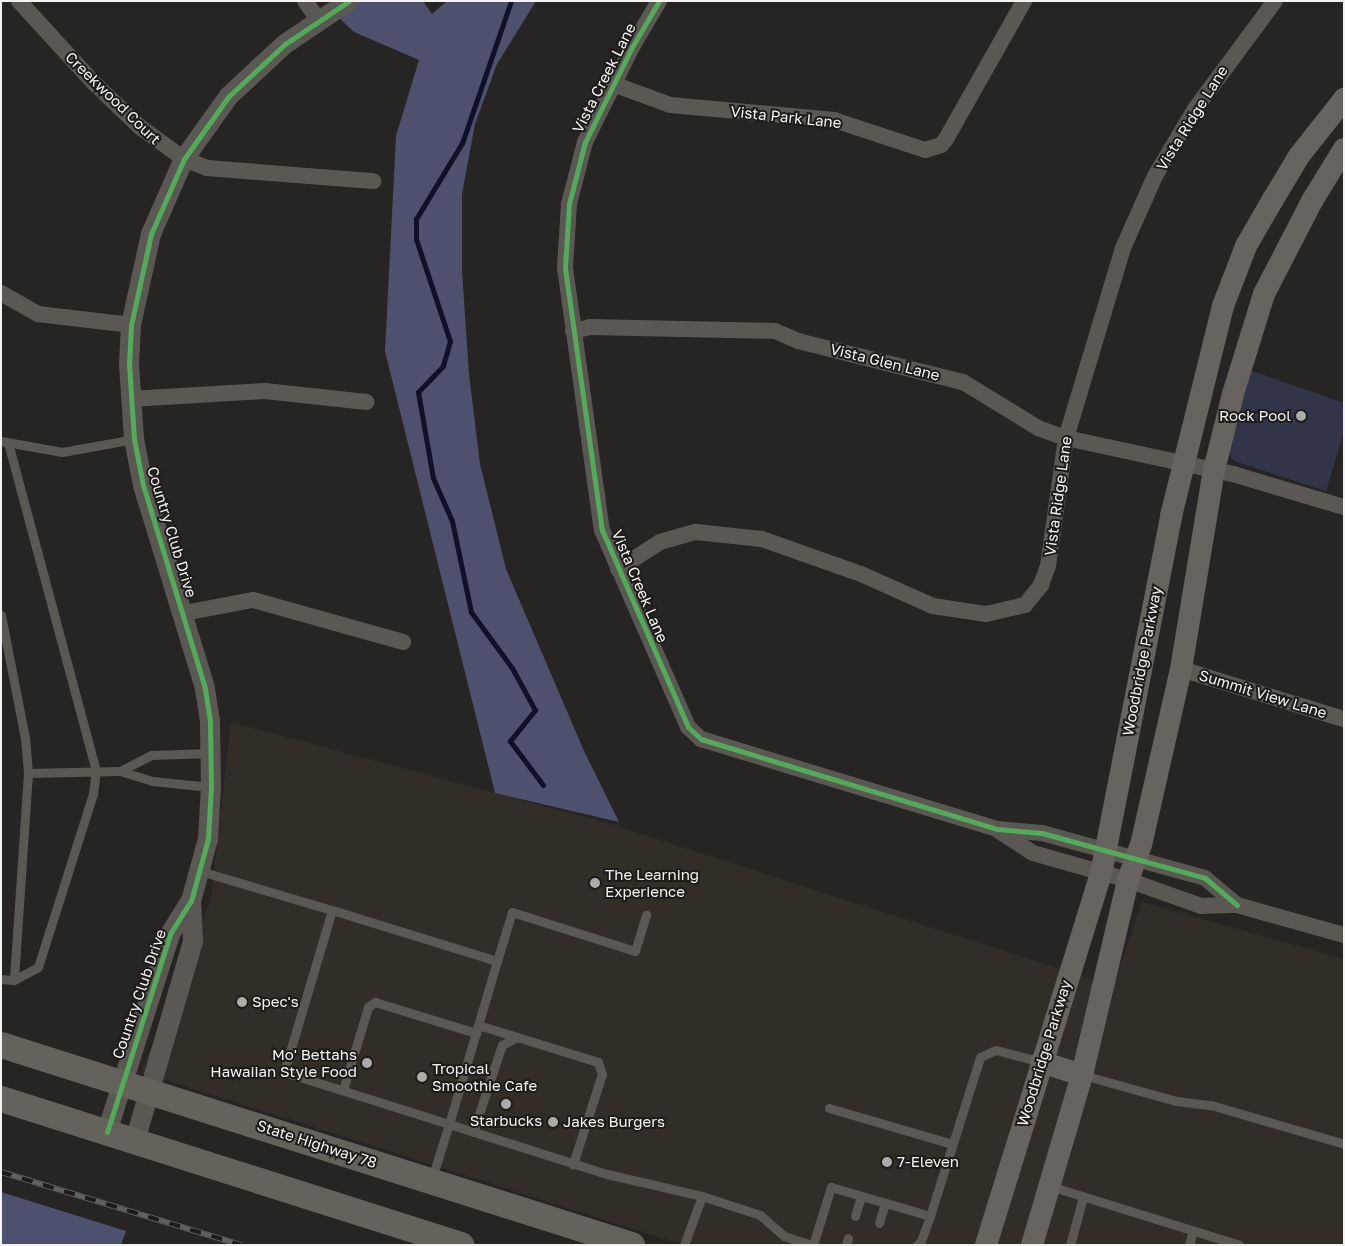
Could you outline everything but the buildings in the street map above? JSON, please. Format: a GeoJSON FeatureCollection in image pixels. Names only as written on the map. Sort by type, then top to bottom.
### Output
{"type":"FeatureCollection","features":[{"type":"Feature","properties":{"kind":"main road","name":"Woodbridge Parkway"},"geometry":{"type":"LineString","coordinates":[[986,1245],[1041,1062],[1101,874],[1138,672],[1183,462],[1216,330],[1246,246],[1299,156],[1344,99]]}},
{"type":"Feature","properties":{"kind":"main road"},"geometry":{"type":"LineString","coordinates":[[1032,1245],[1082,1075],[1128,880],[1136,859],[1182,670],[1214,470],[1264,294],[1286,248],[1344,149]]}},
{"type":"Feature","properties":{"kind":"main road","name":"State Highway 78"},"geometry":{"type":"LineString","coordinates":[[1,1045],[123,1082],[632,1245]]}},
{"type":"Feature","properties":{"kind":"main road"},"geometry":{"type":"LineString","coordinates":[[1041,1062],[1082,1075]]}},
{"type":"Feature","properties":{"kind":"main road"},"geometry":{"type":"LineString","coordinates":[[1,1099],[461,1245]]}},
{"type":"Feature","properties":{"kind":"street","name":"Creekwood Court"},"geometry":{"type":"LineString","coordinates":[[19,1],[94,83],[133,121],[156,142],[184,159],[207,168],[373,181]]}},
{"type":"Feature","properties":{"kind":"street"},"geometry":{"type":"LineString","coordinates":[[305,1],[319,21]]}},
{"type":"Feature","properties":{"kind":"street","name":"Country Club Drive"},"geometry":{"type":"LineString","coordinates":[[107,1132],[170,934],[191,901],[208,839],[211,787],[212,753],[206,688],[143,485],[134,439],[130,399],[131,325],[150,234],[184,159],[211,119],[253,72],[284,44],[349,1]]}},
{"type":"Feature","properties":{"kind":"street","name":"Vista Creek Lane"},"geometry":{"type":"LineString","coordinates":[[660,1],[613,84],[585,142],[568,204],[565,268],[602,530],[679,709],[694,734],[998,829],[1042,833],[1205,878],[1236,905]]}},
{"type":"Feature","properties":{"kind":"street","name":"Vista Park Lane"},"geometry":{"type":"LineString","coordinates":[[613,84],[670,106],[834,120],[925,150],[940,145],[946,139],[1024,1]]}},
{"type":"Feature","properties":{"kind":"street","name":"Vista Ridge Lane"},"geometry":{"type":"LineString","coordinates":[[618,569],[660,542],[696,532],[762,539],[861,574],[933,606],[986,614],[1025,605],[1041,585],[1048,566],[1066,438],[1122,248],[1142,204],[1195,109],[1275,1]]}},
{"type":"Feature","properties":{"kind":"street"},"geometry":{"type":"LineString","coordinates":[[1,293],[38,314],[131,325]]}},
{"type":"Feature","properties":{"kind":"street","name":"Vista Glen Lane"},"geometry":{"type":"LineString","coordinates":[[573,331],[590,327],[775,331],[798,341],[963,382],[1038,428],[1066,438],[1183,462],[1344,507]]}},
{"type":"Feature","properties":{"kind":"street"},"geometry":{"type":"LineString","coordinates":[[130,399],[265,391],[366,402]]}},
{"type":"Feature","properties":{"kind":"street"},"geometry":{"type":"LineString","coordinates":[[184,613],[254,600],[403,642]]}},
{"type":"Feature","properties":{"kind":"street","name":"Summit View Lane"},"geometry":{"type":"LineString","coordinates":[[1182,670],[1344,719]]}},
{"type":"Feature","properties":{"kind":"street","name":"Vista Creek Lane"},"geometry":{"type":"LineString","coordinates":[[998,829],[1033,853],[1101,874],[1128,880],[1201,906],[1236,905]]}},
{"type":"Feature","properties":{"kind":"street","name":"Country Club Drive"},"geometry":{"type":"LineString","coordinates":[[136,1141],[193,942],[191,901]]}},
{"type":"Feature","properties":{"kind":"street"},"geometry":{"type":"LineString","coordinates":[[1236,905],[1344,935]]}},
{"type":"Feature","properties":{"kind":"street","name":"Country Club Drive"},"geometry":{"type":"LineString","coordinates":[[158,971],[182,979]]}},
{"type":"Feature","properties":{"kind":"lane"},"geometry":{"type":"LineString","coordinates":[[1,980],[14,980],[38,967],[93,794],[96,771],[5,442],[62,452],[134,439]]}},
{"type":"Feature","properties":{"kind":"lane"},"geometry":{"type":"LineString","coordinates":[[1,615],[25,738],[28,773],[14,980]]}},
{"type":"Feature","properties":{"kind":"lane"},"geometry":{"type":"LineString","coordinates":[[120,771],[151,755],[212,753]]}},
{"type":"Feature","properties":{"kind":"lane"},"geometry":{"type":"LineString","coordinates":[[28,773],[120,771],[152,781],[211,787]]}},
{"type":"Feature","properties":{"kind":"lane"},"geometry":{"type":"LineString","coordinates":[[200,871],[497,961]]}},
{"type":"Feature","properties":{"kind":"lane"},"geometry":{"type":"LineString","coordinates":[[332,910],[284,1072],[573,1164],[702,1196],[760,1215],[784,1236],[813,1245],[831,1187],[930,1216]]}},
{"type":"Feature","properties":{"kind":"lane"},"geometry":{"type":"LineString","coordinates":[[431,1181],[512,912],[635,951],[646,915]]}},
{"type":"Feature","properties":{"kind":"lane"},"geometry":{"type":"LineString","coordinates":[[343,1090],[368,1007],[375,1002],[477,1029],[517,1037],[598,1062],[602,1074],[573,1164]]}},
{"type":"Feature","properties":{"kind":"lane"},"geometry":{"type":"LineString","coordinates":[[473,1132],[502,1045],[517,1037]]}},
{"type":"Feature","properties":{"kind":"lane"},"geometry":{"type":"LineString","coordinates":[[917,1245],[921,1241],[930,1216],[980,1057],[996,1050],[1041,1062]]}},
{"type":"Feature","properties":{"kind":"lane"},"geometry":{"type":"LineString","coordinates":[[1082,1075],[1176,1101],[1211,1105],[1344,1144]]}},
{"type":"Feature","properties":{"kind":"lane"},"geometry":{"type":"LineString","coordinates":[[829,1108],[952,1144]]}},
{"type":"Feature","properties":{"kind":"lane"},"geometry":{"type":"LineString","coordinates":[[1050,1186],[1239,1245]]}},
{"type":"Feature","properties":{"kind":"lane"},"geometry":{"type":"LineString","coordinates":[[684,1245],[702,1196]]}},
{"type":"Feature","properties":{"kind":"lane"},"geometry":{"type":"LineString","coordinates":[[855,1216],[861,1196]]}},
{"type":"Feature","properties":{"kind":"lane"},"geometry":{"type":"LineString","coordinates":[[1070,1245],[1083,1197]]}},
{"type":"Feature","properties":{"kind":"lane"},"geometry":{"type":"LineString","coordinates":[[879,1223],[885,1203]]}},
{"type":"Feature","properties":{"kind":"lane"},"geometry":{"type":"LineString","coordinates":[[1189,1245],[1193,1230]]}},
{"type":"Feature","properties":{"kind":"shaded area"},"geometry":{"type":"Polygon","coordinates":[[[349,1],[423,1],[432,14],[447,1],[536,1],[497,64],[475,124],[462,194],[462,271],[469,374],[480,464],[506,569],[584,751],[619,822],[495,793],[385,351],[396,136],[419,60],[354,32],[333,12],[349,1]]]}},
{"type":"Feature","properties":{"kind":"shaded area"},"geometry":{"type":"Polygon","coordinates":[[[1249,370],[1344,403],[1344,432],[1326,491],[1234,461],[1231,457],[1228,448],[1249,370]]]}},
{"type":"Feature","properties":{"kind":"shaded area"},"geometry":{"type":"Polygon","coordinates":[[[231,722],[607,823],[1113,986],[1142,902],[1344,959],[1344,1245],[684,1245],[141,1072],[211,899],[231,722]]]}},
{"type":"Feature","properties":{"kind":"shaded area"},"geometry":{"type":"Polygon","coordinates":[[[1,1192],[126,1231],[121,1245],[1,1245],[1,1192]]]}},
{"type":"Feature","properties":{"kind":"waterway"},"geometry":{"type":"LineString","coordinates":[[511,1],[462,143],[416,219],[416,239],[450,341],[443,366],[418,392],[433,478],[452,521],[471,612],[512,668],[535,710],[510,741],[543,785]]}},
{"type":"Feature","properties":{"kind":"railway"},"geometry":{"type":"LineString","coordinates":[[1,1172],[242,1245]]}},
{"type":"Feature","properties":{"kind":"cycle path"},"geometry":{"type":"LineString","coordinates":[[107,1132],[170,934],[191,901],[208,839],[211,787],[210,721],[205,688],[143,485],[134,439],[129,364],[131,325],[151,234],[184,159],[229,96],[285,44],[349,1]]}},
{"type":"Feature","properties":{"kind":"cycle path"},"geometry":{"type":"LineString","coordinates":[[659,1],[632,47],[585,142],[569,204],[565,268],[602,530],[688,727],[701,739],[997,829],[1042,833],[1205,878],[1237,905]]}},
{"type":"Feature","properties":{"kind":"place","name":"Rock Pool"},"geometry":{"type":"Point","coordinates":[1301,416]}},
{"type":"Feature","properties":{"kind":"place","name":"The Learning Experience"},"geometry":{"type":"Point","coordinates":[595,883]}},
{"type":"Feature","properties":{"kind":"place","name":"Spec's"},"geometry":{"type":"Point","coordinates":[242,1002]}},
{"type":"Feature","properties":{"kind":"place","name":"Mo' Bettahs Hawaiian Style Food"},"geometry":{"type":"Point","coordinates":[367,1063]}},
{"type":"Feature","properties":{"kind":"place","name":"Tropical Smoothie Cafe"},"geometry":{"type":"Point","coordinates":[422,1077]}},
{"type":"Feature","properties":{"kind":"place","name":"Starbucks"},"geometry":{"type":"Point","coordinates":[506,1104]}},
{"type":"Feature","properties":{"kind":"place","name":"Jakes Burgers"},"geometry":{"type":"Point","coordinates":[553,1122]}},
{"type":"Feature","properties":{"kind":"place","name":"7-Eleven"},"geometry":{"type":"Point","coordinates":[887,1162]}}]}
